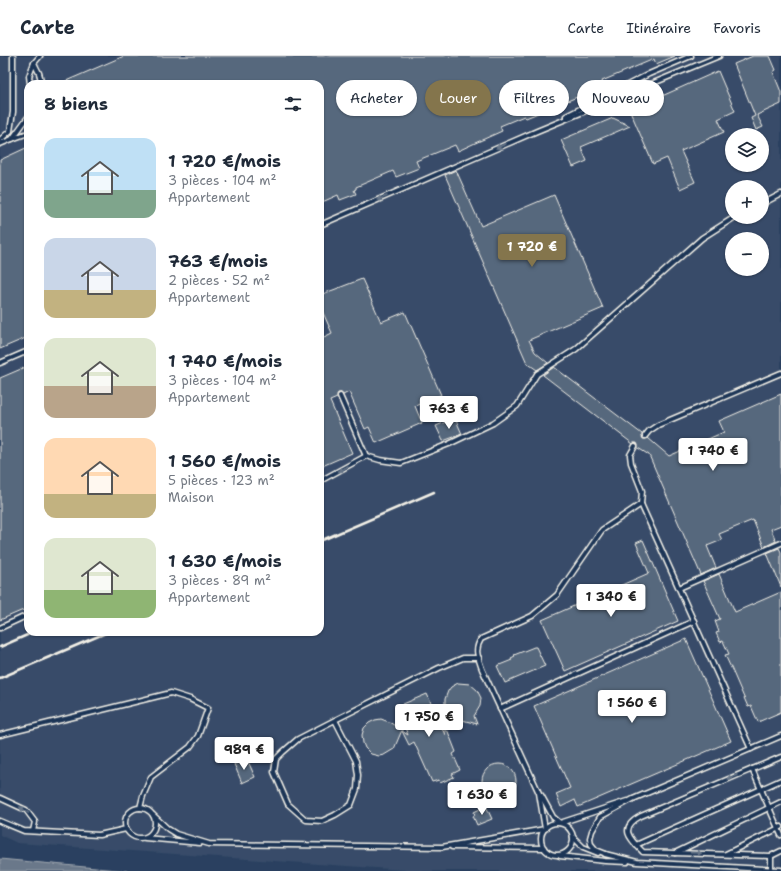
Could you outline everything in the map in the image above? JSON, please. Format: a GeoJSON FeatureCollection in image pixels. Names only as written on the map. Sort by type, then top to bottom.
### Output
{"type":"FeatureCollection","features":[{"type":"Feature","properties":{"kind":"lane"},"geometry":{"type":"LineString","coordinates":[[0,140],[10,131],[13,112],[13,56]]}},
{"type":"Feature","properties":{"kind":"lane"},"geometry":{"type":"LineString","coordinates":[[30,80],[29,76],[34,63],[40,56]]}},
{"type":"Feature","properties":{"kind":"lane"},"geometry":{"type":"LineString","coordinates":[[537,131],[650,74],[691,56]]}},
{"type":"Feature","properties":{"kind":"lane"},"geometry":{"type":"LineString","coordinates":[[324,223],[537,131],[719,56]]}},
{"type":"Feature","properties":{"kind":"lane"},"geometry":{"type":"LineString","coordinates":[[34,63],[41,80]]}},
{"type":"Feature","properties":{"kind":"lane"},"geometry":{"type":"LineString","coordinates":[[12,139],[24,122]]}},
{"type":"Feature","properties":{"kind":"lane"},"geometry":{"type":"LineString","coordinates":[[0,144],[24,134]]}},
{"type":"Feature","properties":{"kind":"lane"},"geometry":{"type":"LineString","coordinates":[[769,200],[781,194]]}},
{"type":"Feature","properties":{"kind":"lane"},"geometry":{"type":"LineString","coordinates":[[324,479],[366,456],[401,463],[494,424],[517,406],[537,374],[576,349],[702,238],[725,223]]}},
{"type":"Feature","properties":{"kind":"lane"},"geometry":{"type":"LineString","coordinates":[[0,363],[24,353]]}},
{"type":"Feature","properties":{"kind":"lane"},"geometry":{"type":"LineString","coordinates":[[645,436],[649,431],[658,425],[781,372]]}},
{"type":"Feature","properties":{"kind":"lane"},"geometry":{"type":"LineString","coordinates":[[340,396],[366,456]]}},
{"type":"Feature","properties":{"kind":"lane"},"geometry":{"type":"LineString","coordinates":[[635,446],[630,454],[631,463],[642,491],[641,504],[751,749]]}},
{"type":"Feature","properties":{"kind":"lane"},"geometry":{"type":"LineString","coordinates":[[637,862],[590,851],[583,847],[573,837],[569,828],[553,817],[500,710],[478,658],[477,646],[481,638],[532,616],[557,595],[602,530],[641,504]]}},
{"type":"Feature","properties":{"kind":"lane"},"geometry":{"type":"LineString","coordinates":[[679,588],[781,543]]}},
{"type":"Feature","properties":{"kind":"lane"},"geometry":{"type":"LineString","coordinates":[[0,628],[24,617]]}},
{"type":"Feature","properties":{"kind":"lane"},"geometry":{"type":"LineString","coordinates":[[500,710],[694,621]]}},
{"type":"Feature","properties":{"kind":"lane"},"geometry":{"type":"LineString","coordinates":[[335,720],[356,761],[358,789],[350,804],[335,816],[322,821],[306,820],[288,804],[274,772],[276,759],[283,752],[298,739],[335,720],[439,668],[463,658],[478,658]]}},
{"type":"Feature","properties":{"kind":"lane"},"geometry":{"type":"LineString","coordinates":[[0,735],[171,693],[190,699],[208,708],[198,736],[190,747],[151,777],[140,808]]}},
{"type":"Feature","properties":{"kind":"lane"},"geometry":{"type":"LineString","coordinates":[[606,854],[596,850],[591,844],[590,838],[592,831],[600,817],[633,799],[781,736]]}},
{"type":"Feature","properties":{"kind":"lane"},"geometry":{"type":"LineString","coordinates":[[781,757],[633,820],[629,825],[628,830],[631,840],[643,852],[771,856],[781,851]]}},
{"type":"Feature","properties":{"kind":"lane"},"geometry":{"type":"LineString","coordinates":[[752,769],[769,808],[780,828],[781,835]]}},
{"type":"Feature","properties":{"kind":"lane"},"geometry":{"type":"LineString","coordinates":[[636,845],[781,780]]}},
{"type":"Feature","properties":{"kind":"lane"},"geometry":{"type":"LineString","coordinates":[[540,793],[545,829]]}},
{"type":"Feature","properties":{"kind":"lane"},"geometry":{"type":"LineString","coordinates":[[0,798],[26,810],[36,822],[33,831]]}},
{"type":"Feature","properties":{"kind":"lane"},"geometry":{"type":"LineString","coordinates":[[633,799],[560,823],[549,825],[545,829],[541,838],[544,848],[548,852],[558,855],[605,861],[781,870]]}},
{"type":"Feature","properties":{"kind":"lane"},"geometry":{"type":"LineString","coordinates":[[674,853],[781,802]]}},
{"type":"Feature","properties":{"kind":"lane"},"geometry":{"type":"LineString","coordinates":[[209,844],[176,834],[168,829],[149,811],[140,808],[135,809],[127,815],[125,819],[126,829],[133,836],[209,844],[544,848]]}},
{"type":"Feature","properties":{"kind":"lane"},"geometry":{"type":"LineString","coordinates":[[142,838],[147,837],[154,829],[155,819],[153,815]]}},
{"type":"Feature","properties":{"kind":"lane"},"geometry":{"type":"LineString","coordinates":[[0,821],[20,830],[33,831],[100,835],[126,829]]}},
{"type":"Feature","properties":{"kind":"lane"},"geometry":{"type":"LineString","coordinates":[[726,854],[780,828]]}},
{"type":"Feature","properties":{"kind":"lane"},"geometry":{"type":"LineString","coordinates":[[442,847],[545,829]]}},
{"type":"Feature","properties":{"kind":"lane"},"geometry":{"type":"LineString","coordinates":[[558,855],[568,851],[571,848],[573,837]]}},
{"type":"Feature","properties":{"kind":"lane"},"geometry":{"type":"LineString","coordinates":[[643,852],[643,862]]}},
{"type":"Feature","properties":{"kind":"lane"},"geometry":{"type":"LineString","coordinates":[[771,856],[771,869]]}},
{"type":"Feature","properties":{"kind":"shaded area"},"geometry":{"type":"Polygon","coordinates":[[[0,56],[781,56],[781,871],[419,871],[17,843],[0,835],[0,56]]]}},
{"type":"Feature","properties":{"kind":"shaded area"},"geometry":{"type":"Polygon","coordinates":[[[0,859],[128,871],[0,871],[0,859]]]}},
{"type":"Feature","properties":{"kind":"building"},"geometry":{"type":"Polygon","coordinates":[[[124,56],[675,56],[656,64],[654,59],[604,80],[577,80],[577,97],[569,100],[569,80],[499,80],[499,116],[524,116],[500,126],[502,131],[458,151],[455,145],[416,161],[419,168],[396,177],[393,171],[356,187],[354,190],[356,194],[340,200],[338,195],[324,201],[324,80],[68,80],[124,56]]]}},
{"type":"Feature","properties":{"kind":"building"},"geometry":{"type":"Polygon","coordinates":[[[753,56],[770,56],[776,70],[773,72],[781,92],[781,104],[757,115],[763,127],[755,128],[751,118],[755,116],[734,64],[753,56]]]}},
{"type":"Feature","properties":{"kind":"building"},"geometry":{"type":"Polygon","coordinates":[[[718,71],[735,111],[718,119],[724,132],[681,151],[695,182],[680,189],[667,158],[653,164],[632,116],[664,116],[664,95],[718,71]]]}},
{"type":"Feature","properties":{"kind":"building"},"geometry":{"type":"Polygon","coordinates":[[[613,118],[630,126],[581,147],[587,161],[573,167],[561,140],[613,118]]]}},
{"type":"Feature","properties":{"kind":"building"},"geometry":{"type":"Polygon","coordinates":[[[24,149],[24,339],[0,349],[0,160],[24,149]]]}},
{"type":"Feature","properties":{"kind":"building"},"geometry":{"type":"Polygon","coordinates":[[[456,170],[481,226],[554,195],[603,308],[529,340],[535,352],[548,363],[537,370],[527,363],[445,175],[456,170]]]}},
{"type":"Feature","properties":{"kind":"building"},"geometry":{"type":"Polygon","coordinates":[[[362,279],[381,322],[405,312],[441,395],[415,406],[422,423],[376,443],[369,427],[365,429],[349,392],[343,395],[338,393],[337,398],[330,401],[352,453],[324,465],[324,337],[332,333],[324,315],[324,293],[362,279]]]}},
{"type":"Feature","properties":{"kind":"building"},"geometry":{"type":"Polygon","coordinates":[[[554,367],[642,434],[643,439],[648,438],[669,456],[724,432],[719,421],[781,394],[781,525],[771,529],[776,541],[764,547],[753,520],[719,534],[722,540],[707,546],[716,568],[701,575],[649,455],[638,448],[637,443],[633,444],[543,375],[554,367]]]}},
{"type":"Feature","properties":{"kind":"building"},"geometry":{"type":"Polygon","coordinates":[[[24,368],[24,610],[0,620],[0,378],[24,368]]]}},
{"type":"Feature","properties":{"kind":"building"},"geometry":{"type":"Polygon","coordinates":[[[455,418],[462,434],[443,441],[436,426],[455,418]]]}},
{"type":"Feature","properties":{"kind":"building"},"geometry":{"type":"Polygon","coordinates":[[[643,540],[678,621],[565,671],[542,620],[649,573],[636,543],[643,540]]]}},
{"type":"Feature","properties":{"kind":"building"},"geometry":{"type":"Polygon","coordinates":[[[779,548],[781,552],[781,587],[767,553],[779,548]]]}},
{"type":"Feature","properties":{"kind":"building"},"geometry":{"type":"Polygon","coordinates":[[[719,574],[735,612],[781,592],[781,712],[758,722],[751,706],[748,707],[725,655],[729,654],[723,641],[720,642],[716,633],[719,632],[715,621],[720,619],[703,581],[719,574]]]}},
{"type":"Feature","properties":{"kind":"building"},"geometry":{"type":"Polygon","coordinates":[[[686,639],[731,741],[578,807],[575,800],[561,807],[556,794],[570,788],[534,706],[686,639]]]}},
{"type":"Feature","properties":{"kind":"building"},"geometry":{"type":"Polygon","coordinates":[[[536,647],[545,666],[505,683],[497,666],[512,660],[511,658],[515,656],[514,655],[536,647]]]}},
{"type":"Feature","properties":{"kind":"building"},"geometry":{"type":"Polygon","coordinates":[[[458,683],[470,684],[477,690],[481,698],[480,706],[474,716],[477,724],[455,718],[445,708],[445,699],[448,691],[451,687],[458,683]]]}},
{"type":"Feature","properties":{"kind":"building"},"geometry":{"type":"Polygon","coordinates":[[[427,694],[445,735],[445,724],[456,752],[453,754],[460,770],[452,774],[454,777],[440,783],[439,780],[432,782],[414,742],[409,745],[402,731],[408,735],[396,707],[427,694]]]}},
{"type":"Feature","properties":{"kind":"building"},"geometry":{"type":"Polygon","coordinates":[[[381,719],[402,730],[394,749],[384,755],[379,756],[371,754],[365,748],[362,735],[364,728],[369,723],[381,719]]]}},
{"type":"Feature","properties":{"kind":"building"},"geometry":{"type":"Polygon","coordinates":[[[247,759],[255,777],[242,783],[234,764],[247,759]]]}},
{"type":"Feature","properties":{"kind":"building"},"geometry":{"type":"Polygon","coordinates":[[[499,764],[511,769],[516,781],[511,793],[499,798],[487,793],[482,781],[487,769],[499,764]]]}},
{"type":"Feature","properties":{"kind":"building"},"geometry":{"type":"Polygon","coordinates":[[[486,806],[492,819],[477,825],[473,816],[475,815],[474,812],[486,806]]]}},
{"type":"Feature","properties":{"kind":"railway"},"geometry":{"type":"LineString","coordinates":[[324,539],[434,492]]}},
{"type":"Feature","properties":{"kind":"railway"},"geometry":{"type":"LineString","coordinates":[[0,647],[25,636]]}},
{"type":"Feature","properties":{"kind":"railway"},"geometry":{"type":"LineString","coordinates":[[0,678],[99,636]]}}]}
